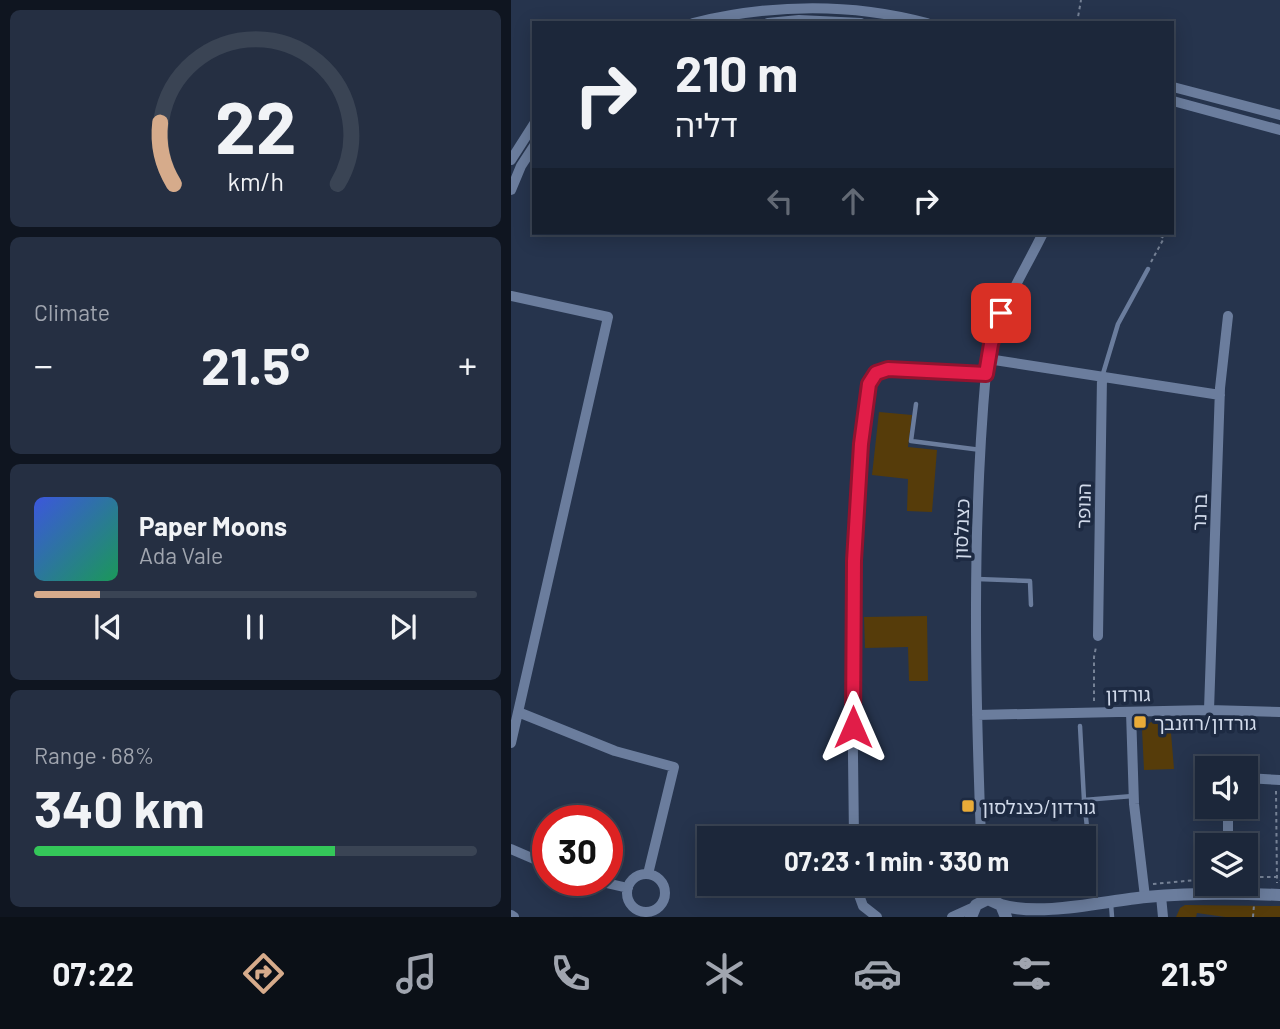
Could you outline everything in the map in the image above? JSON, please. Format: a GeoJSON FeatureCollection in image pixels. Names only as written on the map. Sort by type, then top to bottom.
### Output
{"type":"FeatureCollection","features":[{"type":"Feature","properties":{"kind":"street"},"geometry":{"type":"LineString","coordinates":[[703,21],[761,9],[819,6],[876,12],[918,21]]}},
{"type":"Feature","properties":{"kind":"street"},"geometry":{"type":"LineString","coordinates":[[789,21],[820,21]]}},
{"type":"Feature","properties":{"kind":"street"},"geometry":{"type":"LineString","coordinates":[[1174,87],[1280,115]]}},
{"type":"Feature","properties":{"kind":"street"},"geometry":{"type":"LineString","coordinates":[[1174,101],[1280,130]]}},
{"type":"Feature","properties":{"kind":"street"},"geometry":{"type":"LineString","coordinates":[[511,160],[532,127]]}},
{"type":"Feature","properties":{"kind":"street"},"geometry":{"type":"LineString","coordinates":[[511,190],[532,149]]}},
{"type":"Feature","properties":{"kind":"street","name":"כצנלסון"},"geometry":{"type":"LineString","coordinates":[[981,826],[977,579],[986,374],[1001,313],[1042,235]]}},
{"type":"Feature","properties":{"kind":"street"},"geometry":{"type":"LineString","coordinates":[[511,296],[608,317],[511,743]]}},
{"type":"Feature","properties":{"kind":"street","name":"ברנר"},"geometry":{"type":"LineString","coordinates":[[1209,710],[1220,396],[1228,316]]}},
{"type":"Feature","properties":{"kind":"street"},"geometry":{"type":"LineString","coordinates":[[988,359],[1220,396]]}},
{"type":"Feature","properties":{"kind":"street"},"geometry":{"type":"LineString","coordinates":[[854,826],[854,561],[867,389],[873,376],[888,369],[986,374]]}},
{"type":"Feature","properties":{"kind":"street","name":"הנופר"},"geometry":{"type":"LineString","coordinates":[[1098,636],[1102,377]]}},
{"type":"Feature","properties":{"kind":"street","name":"גורדון"},"geometry":{"type":"LineString","coordinates":[[977,715],[1209,710],[1280,712]]}},
{"type":"Feature","properties":{"kind":"street"},"geometry":{"type":"LineString","coordinates":[[518,712],[615,751],[674,767],[648,874]]}},
{"type":"Feature","properties":{"kind":"street"},"geometry":{"type":"LineString","coordinates":[[1131,712],[1134,796],[1144,891]]}},
{"type":"Feature","properties":{"kind":"street"},"geometry":{"type":"LineString","coordinates":[[1258,778],[1278,779]]}},
{"type":"Feature","properties":{"kind":"street"},"geometry":{"type":"LineString","coordinates":[[511,849],[532,858]]}},
{"type":"Feature","properties":{"kind":"street"},"geometry":{"type":"LineString","coordinates":[[648,874],[658,879],[664,888],[663,899],[657,908],[647,912],[636,909],[629,901],[628,888],[635,878],[648,874]]}},
{"type":"Feature","properties":{"kind":"street"},"geometry":{"type":"LineString","coordinates":[[623,887],[628,888]]}},
{"type":"Feature","properties":{"kind":"street"},"geometry":{"type":"LineString","coordinates":[[1019,917],[1044,910],[1111,901],[1144,891],[1161,896],[1195,892]]}},
{"type":"Feature","properties":{"kind":"street"},"geometry":{"type":"LineString","coordinates":[[1258,893],[1278,895]]}},
{"type":"Feature","properties":{"kind":"street"},"geometry":{"type":"LineString","coordinates":[[859,896],[863,906],[877,917]]}},
{"type":"Feature","properties":{"kind":"street"},"geometry":{"type":"LineString","coordinates":[[1161,896],[1163,917]]}},
{"type":"Feature","properties":{"kind":"street"},"geometry":{"type":"LineString","coordinates":[[951,917],[974,909],[988,900],[1001,908],[1044,910]]}},
{"type":"Feature","properties":{"kind":"lane"},"geometry":{"type":"LineString","coordinates":[[1102,377],[1118,324],[1148,269]]}},
{"type":"Feature","properties":{"kind":"lane"},"geometry":{"type":"LineString","coordinates":[[916,404],[911,441],[982,450]]}},
{"type":"Feature","properties":{"kind":"lane"},"geometry":{"type":"LineString","coordinates":[[977,579],[1030,581],[1031,605]]}},
{"type":"Feature","properties":{"kind":"lane"},"geometry":{"type":"LineString","coordinates":[[1080,726],[1087,826]]}},
{"type":"Feature","properties":{"kind":"lane"},"geometry":{"type":"LineString","coordinates":[[1084,800],[1134,796]]}},
{"type":"Feature","properties":{"kind":"lane"},"geometry":{"type":"LineString","coordinates":[[1111,901],[1112,917]]}},
{"type":"Feature","properties":{"kind":"path"},"geometry":{"type":"LineString","coordinates":[[1077,21],[1081,0]]}},
{"type":"Feature","properties":{"kind":"path"},"geometry":{"type":"LineString","coordinates":[[1148,269],[1164,238],[1159,235]]}},
{"type":"Feature","properties":{"kind":"path"},"geometry":{"type":"LineString","coordinates":[[1094,712],[1094,657],[1098,636]]}},
{"type":"Feature","properties":{"kind":"path"},"geometry":{"type":"LineString","coordinates":[[1278,779],[1278,895]]}},
{"type":"Feature","properties":{"kind":"path"},"geometry":{"type":"LineString","coordinates":[[1258,877],[1277,877],[1280,880]]}},
{"type":"Feature","properties":{"kind":"path"},"geometry":{"type":"LineString","coordinates":[[1144,891],[1195,881]]}},
{"type":"Feature","properties":{"kind":"shaded area"},"geometry":{"type":"Polygon","coordinates":[[[879,412],[912,415],[908,447],[937,450],[932,512],[907,511],[908,479],[872,475],[879,412]]]}},
{"type":"Feature","properties":{"kind":"shaded area"},"geometry":{"type":"Polygon","coordinates":[[[927,616],[928,681],[909,681],[908,647],[865,648],[864,617],[927,616]]]}},
{"type":"Feature","properties":{"kind":"shaded area"},"geometry":{"type":"Polygon","coordinates":[[[1170,721],[1174,769],[1144,770],[1142,729],[1151,722],[1170,721]]]}},
{"type":"Feature","properties":{"kind":"shaded area"},"geometry":{"type":"Polygon","coordinates":[[[1185,905],[1280,906],[1280,917],[1225,917],[1197,913],[1196,917],[1176,917],[1180,908],[1185,905]]]}},
{"type":"Feature","properties":{"kind":"place","name":"גורדון/רוזנבך"},"geometry":{"type":"Point","coordinates":[1140,722]}},
{"type":"Feature","properties":{"kind":"place","name":"גורדון/כצנלסון"},"geometry":{"type":"Point","coordinates":[968,806]}},
{"type":"Feature","properties":{"kind":"route"},"geometry":{"type":"LineString","coordinates":[[853,727],[856,515],[867,389],[876,373],[888,369],[986,374],[991,344],[1001,313]]}}]}
